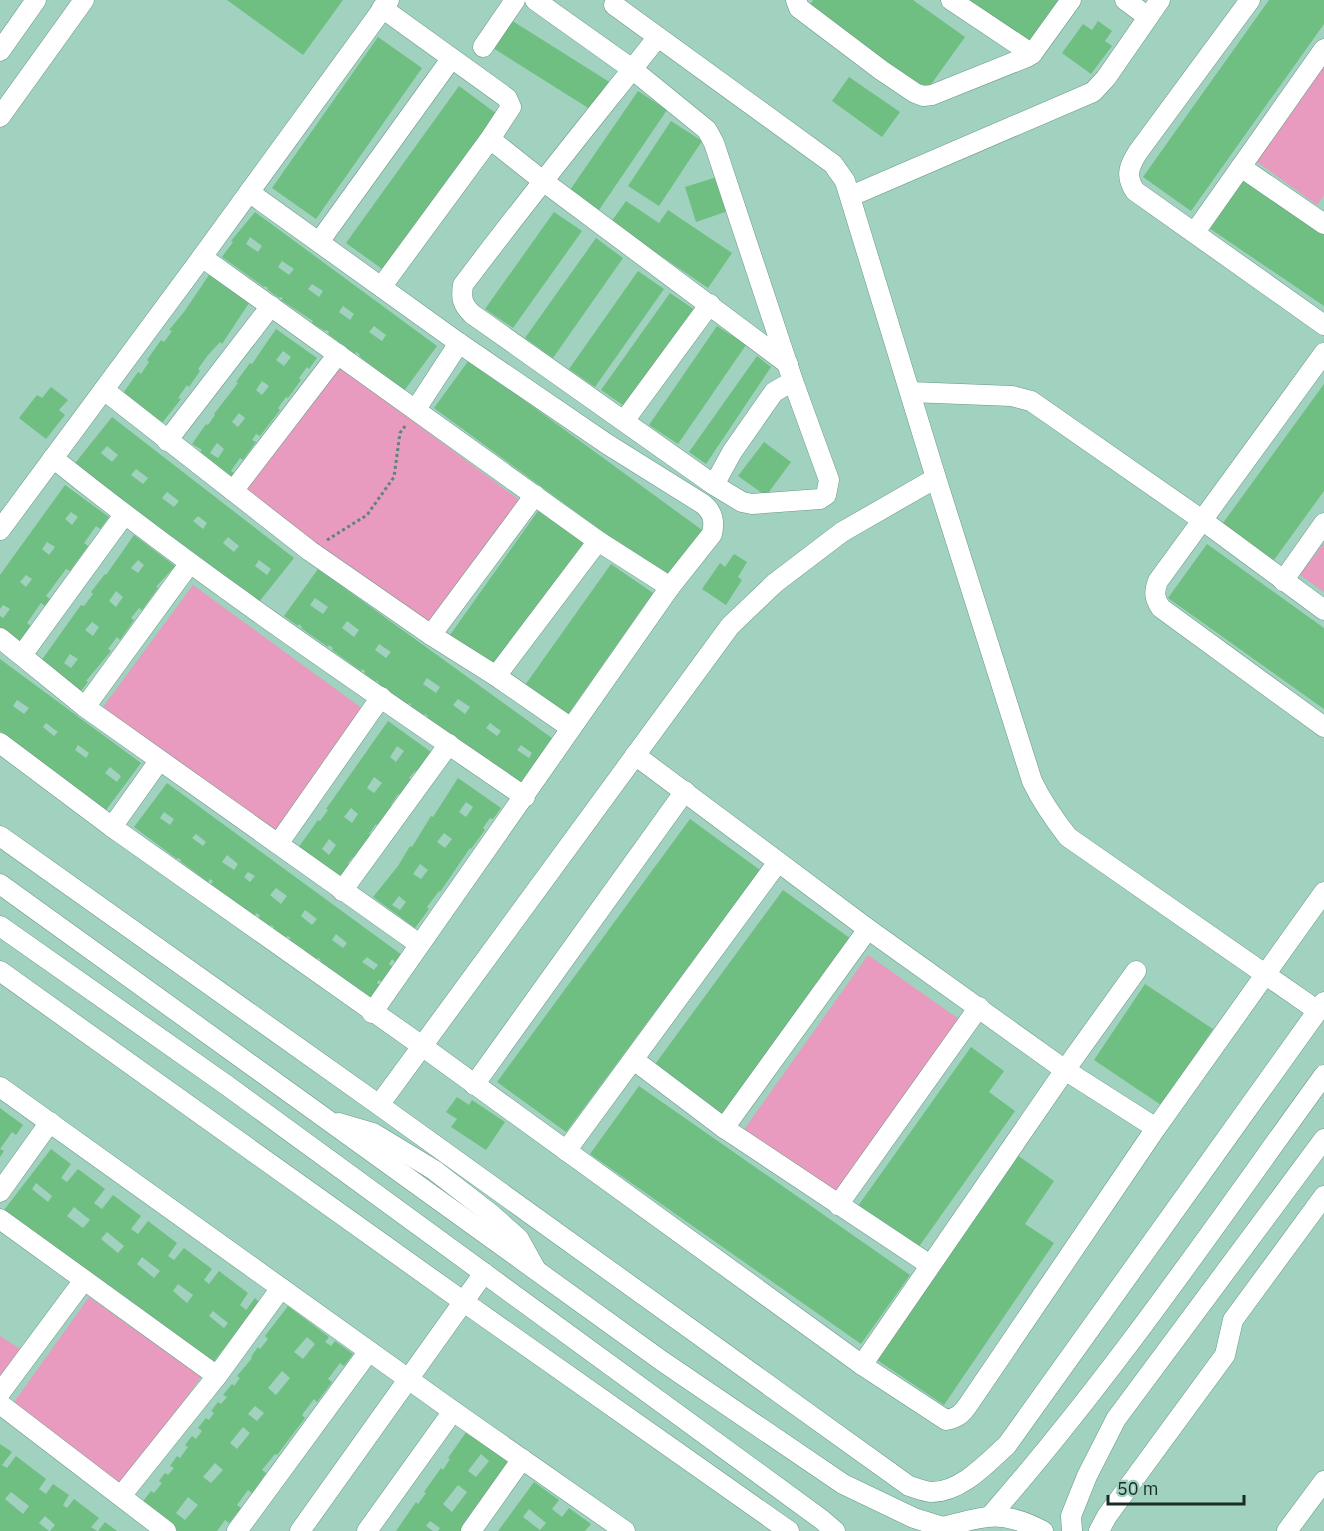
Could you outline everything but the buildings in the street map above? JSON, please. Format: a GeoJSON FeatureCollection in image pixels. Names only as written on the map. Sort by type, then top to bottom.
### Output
{"type":"FeatureCollection","features":[{"type":"Feature","properties":{"kind":"street"},"geometry":{"type":"LineString","coordinates":[[0,51],[36,0]]}},
{"type":"Feature","properties":{"kind":"street"},"geometry":{"type":"LineString","coordinates":[[0,117],[84,0]]}},
{"type":"Feature","properties":{"kind":"street"},"geometry":{"type":"LineString","coordinates":[[483,47],[515,0]]}},
{"type":"Feature","properties":{"kind":"street"},"geometry":{"type":"LineString","coordinates":[[535,0],[632,69],[707,130],[714,143],[829,480],[826,495],[814,500],[752,504],[742,501],[714,484],[463,306],[461,296],[463,285],[543,181],[632,69],[657,38]]}},
{"type":"Feature","properties":{"kind":"street"},"geometry":{"type":"LineString","coordinates":[[796,0],[799,8],[832,34],[898,82],[923,96],[1032,54],[1071,0]]}},
{"type":"Feature","properties":{"kind":"street"},"geometry":{"type":"LineString","coordinates":[[951,0],[1032,54]]}},
{"type":"Feature","properties":{"kind":"street"},"geometry":{"type":"LineString","coordinates":[[1125,0],[1148,17]]}},
{"type":"Feature","properties":{"kind":"street"},"geometry":{"type":"LineString","coordinates":[[851,195],[1086,97],[1106,78],[1160,0]]}},
{"type":"Feature","properties":{"kind":"street"},"geometry":{"type":"LineString","coordinates":[[1250,0],[1138,152],[1128,174],[1130,183],[1135,190],[1324,325]]}},
{"type":"Feature","properties":{"kind":"street"},"geometry":{"type":"LineString","coordinates":[[0,836],[909,1486],[931,1492],[948,1489],[975,1475],[1007,1445],[1321,1007],[1264,974],[1068,837],[1056,822],[1040,798],[1032,780],[845,181],[833,164],[657,38],[614,2]]}},
{"type":"Feature","properties":{"kind":"street"},"geometry":{"type":"LineString","coordinates":[[0,530],[386,4],[451,59],[507,98],[510,103],[509,112],[382,286]]}},
{"type":"Feature","properties":{"kind":"street"},"geometry":{"type":"LineString","coordinates":[[1195,232],[1324,49]]}},
{"type":"Feature","properties":{"kind":"street"},"geometry":{"type":"LineString","coordinates":[[319,242],[451,59]]}},
{"type":"Feature","properties":{"kind":"street"},"geometry":{"type":"LineString","coordinates":[[490,139],[543,181],[710,304],[791,372]]}},
{"type":"Feature","properties":{"kind":"street"},"geometry":{"type":"LineString","coordinates":[[1241,167],[1323,220]]}},
{"type":"Feature","properties":{"kind":"street"},"geometry":{"type":"LineString","coordinates":[[249,192],[459,343],[607,444],[710,510],[714,525],[712,534],[670,587],[372,1013]]}},
{"type":"Feature","properties":{"kind":"street"},"geometry":{"type":"LineString","coordinates":[[202,257],[598,541],[670,587]]}},
{"type":"Feature","properties":{"kind":"street"},"geometry":{"type":"LineString","coordinates":[[624,421],[710,304]]}},
{"type":"Feature","properties":{"kind":"street"},"geometry":{"type":"LineString","coordinates":[[167,441],[270,306]]}},
{"type":"Feature","properties":{"kind":"street"},"geometry":{"type":"LineString","coordinates":[[416,410],[459,343]]}},
{"type":"Feature","properties":{"kind":"street"},"geometry":{"type":"LineString","coordinates":[[1324,353],[1158,581],[1155,591],[1156,600],[1161,608],[1324,727]]}},
{"type":"Feature","properties":{"kind":"street"},"geometry":{"type":"LineString","coordinates":[[233,491],[338,354]]}},
{"type":"Feature","properties":{"kind":"street"},"geometry":{"type":"LineString","coordinates":[[714,484],[732,452],[774,392],[791,372]]}},
{"type":"Feature","properties":{"kind":"street"},"geometry":{"type":"LineString","coordinates":[[104,390],[310,551],[431,636],[496,676],[571,728]]}},
{"type":"Feature","properties":{"kind":"street"},"geometry":{"type":"LineString","coordinates":[[910,392],[1012,396],[1031,401],[1202,520],[1324,610]]}},
{"type":"Feature","properties":{"kind":"street"},"geometry":{"type":"LineString","coordinates":[[53,458],[124,515],[190,563],[525,797]]}},
{"type":"Feature","properties":{"kind":"street"},"geometry":{"type":"LineString","coordinates":[[379,1105],[730,626],[775,583],[842,532],[936,478]]}},
{"type":"Feature","properties":{"kind":"street"},"geometry":{"type":"LineString","coordinates":[[431,636],[536,495]]}},
{"type":"Feature","properties":{"kind":"street"},"geometry":{"type":"LineString","coordinates":[[22,655],[124,515]]}},
{"type":"Feature","properties":{"kind":"street"},"geometry":{"type":"LineString","coordinates":[[1283,581],[1324,523]]}},
{"type":"Feature","properties":{"kind":"street"},"geometry":{"type":"LineString","coordinates":[[496,676],[598,541]]}},
{"type":"Feature","properties":{"kind":"street"},"geometry":{"type":"LineString","coordinates":[[85,707],[190,563]]}},
{"type":"Feature","properties":{"kind":"street"},"geometry":{"type":"LineString","coordinates":[[0,638],[85,707],[419,944]]}},
{"type":"Feature","properties":{"kind":"street"},"geometry":{"type":"LineString","coordinates":[[278,844],[381,698]]}},
{"type":"Feature","properties":{"kind":"street"},"geometry":{"type":"LineString","coordinates":[[0,743],[112,827],[372,1013],[422,1046],[862,1365],[946,1420],[954,1419],[963,1413],[1156,1128],[1324,891]]}},
{"type":"Feature","properties":{"kind":"street"},"geometry":{"type":"LineString","coordinates":[[342,891],[449,744]]}},
{"type":"Feature","properties":{"kind":"street"},"geometry":{"type":"LineString","coordinates":[[635,755],[868,929],[1065,1070],[1156,1128]]}},
{"type":"Feature","properties":{"kind":"street"},"geometry":{"type":"LineString","coordinates":[[112,827],[159,761]]}},
{"type":"Feature","properties":{"kind":"street"},"geometry":{"type":"LineString","coordinates":[[474,1085],[685,791]]}},
{"type":"Feature","properties":{"kind":"street"},"geometry":{"type":"LineString","coordinates":[[566,1151],[778,862]]}},
{"type":"Feature","properties":{"kind":"street"},"geometry":{"type":"LineString","coordinates":[[0,884],[537,1272],[843,1484],[940,1529],[991,1515],[1022,1520],[1043,1531]]}},
{"type":"Feature","properties":{"kind":"street"},"geometry":{"type":"LineString","coordinates":[[0,926],[225,1084],[835,1531]]}},
{"type":"Feature","properties":{"kind":"street"},"geometry":{"type":"LineString","coordinates":[[724,1128],[868,929]]}},
{"type":"Feature","properties":{"kind":"street"},"geometry":{"type":"LineString","coordinates":[[0,971],[789,1531]]}},
{"type":"Feature","properties":{"kind":"street"},"geometry":{"type":"LineString","coordinates":[[862,1365],[1136,971]]}},
{"type":"Feature","properties":{"kind":"street"},"geometry":{"type":"LineString","coordinates":[[838,1204],[979,1007]]}},
{"type":"Feature","properties":{"kind":"street"},"geometry":{"type":"LineString","coordinates":[[634,1060],[724,1128],[930,1265]]}},
{"type":"Feature","properties":{"kind":"street"},"geometry":{"type":"LineString","coordinates":[[991,1515],[1091,1395],[1324,1075]]}},
{"type":"Feature","properties":{"kind":"street"},"geometry":{"type":"LineString","coordinates":[[0,1087],[625,1531]]}},
{"type":"Feature","properties":{"kind":"street"},"geometry":{"type":"LineString","coordinates":[[0,1191],[50,1122]]}},
{"type":"Feature","properties":{"kind":"street"},"geometry":{"type":"LineString","coordinates":[[1072,1531],[1071,1516],[1116,1419],[1324,1139]]}},
{"type":"Feature","properties":{"kind":"street"},"geometry":{"type":"LineString","coordinates":[[1099,1531],[1107,1516],[1225,1355],[1233,1320],[1324,1196]]}},
{"type":"Feature","properties":{"kind":"street"},"geometry":{"type":"LineString","coordinates":[[0,1219],[218,1376]]}},
{"type":"Feature","properties":{"kind":"street"},"geometry":{"type":"LineString","coordinates":[[300,1531],[484,1273]]}},
{"type":"Feature","properties":{"kind":"street"},"geometry":{"type":"LineString","coordinates":[[0,1394],[84,1280]]}},
{"type":"Feature","properties":{"kind":"street"},"geometry":{"type":"LineString","coordinates":[[121,1496],[218,1376],[281,1287]]}},
{"type":"Feature","properties":{"kind":"street"},"geometry":{"type":"LineString","coordinates":[[237,1531],[369,1351]]}},
{"type":"Feature","properties":{"kind":"street"},"geometry":{"type":"LineString","coordinates":[[0,1404],[166,1531]]}},
{"type":"Feature","properties":{"kind":"street"},"geometry":{"type":"LineString","coordinates":[[367,1531],[453,1411]]}},
{"type":"Feature","properties":{"kind":"street"},"geometry":{"type":"LineString","coordinates":[[471,1531],[522,1459]]}},
{"type":"Feature","properties":{"kind":"street"},"geometry":{"type":"LineString","coordinates":[[1287,1531],[1324,1481]]}},
{"type":"Feature","properties":{"kind":"path"},"geometry":{"type":"LineString","coordinates":[[310,551],[367,515],[394,477],[400,433],[416,410]]}},
{"type":"Feature","properties":{"kind":"shaded area"},"geometry":{"type":"Polygon","coordinates":[[[1324,62],[1324,195],[1317,205],[1253,159],[1324,62]]]}},
{"type":"Feature","properties":{"kind":"shaded area"},"geometry":{"type":"Polygon","coordinates":[[[338,366],[525,504],[432,629],[245,491],[338,366]]]}},
{"type":"Feature","properties":{"kind":"shaded area"},"geometry":{"type":"Polygon","coordinates":[[[1324,543],[1324,592],[1300,575],[1324,543]]]}},
{"type":"Feature","properties":{"kind":"shaded area"},"geometry":{"type":"Polygon","coordinates":[[[193,585],[367,712],[278,834],[103,707],[193,585]]]}},
{"type":"Feature","properties":{"kind":"shaded area"},"geometry":{"type":"Polygon","coordinates":[[[868,955],[963,1022],[837,1198],[743,1131],[868,955]]]}},
{"type":"Feature","properties":{"kind":"shaded area"},"geometry":{"type":"Polygon","coordinates":[[[89,1297],[201,1377],[123,1485],[12,1405],[89,1297]]]}},
{"type":"Feature","properties":{"kind":"shaded area"},"geometry":{"type":"Polygon","coordinates":[[[0,1336],[20,1349],[0,1377],[0,1336]]]}}]}
